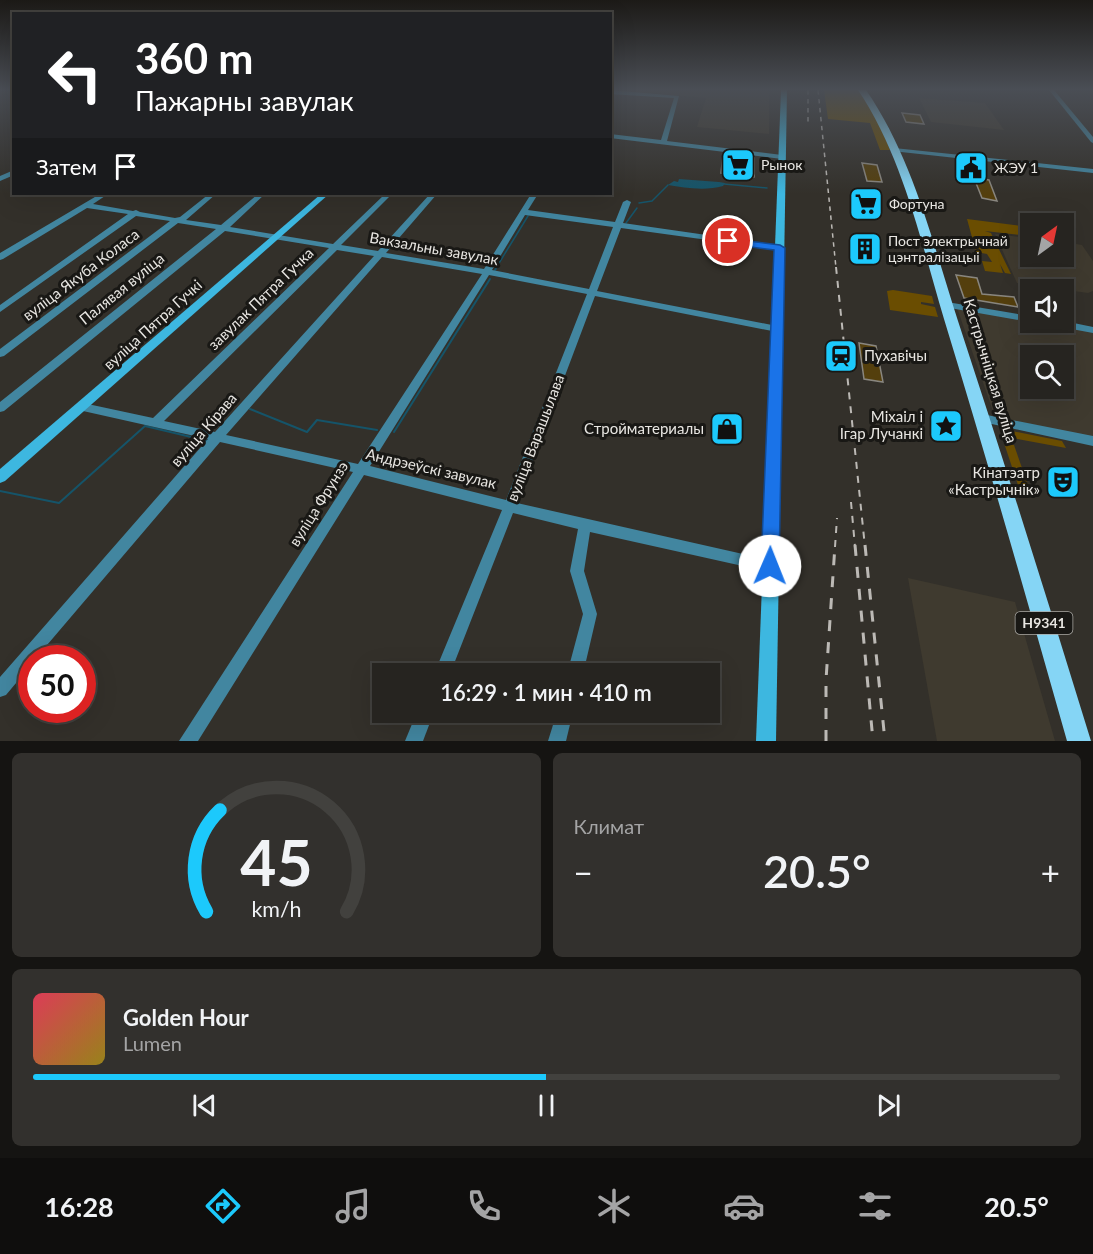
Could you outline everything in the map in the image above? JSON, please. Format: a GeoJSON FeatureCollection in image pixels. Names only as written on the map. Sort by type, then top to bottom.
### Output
{"type":"FeatureCollection","features":[{"type":"Feature","properties":{"kind":"main road"},"geometry":{"type":"LineString","coordinates":[[766,741],[783,125]]}},
{"type":"Feature","properties":{"kind":"main road","name":"Кастрычніцкая вуліца"},"geometry":{"type":"LineString","coordinates":[[884,125],[913,200],[947,305],[1079,741]]}},
{"type":"Feature","properties":{"kind":"main road","name":"вуліца Пятра Гучкі"},"geometry":{"type":"LineString","coordinates":[[0,477],[324,195]]}},
{"type":"Feature","properties":{"kind":"street"},"geometry":{"type":"LineString","coordinates":[[664,142],[669,125]]}},
{"type":"Feature","properties":{"kind":"street"},"geometry":{"type":"LineString","coordinates":[[1079,125],[1093,141]]}},
{"type":"Feature","properties":{"kind":"street"},"geometry":{"type":"LineString","coordinates":[[612,136],[720,152],[782,157]]}},
{"type":"Feature","properties":{"kind":"street"},"geometry":{"type":"LineString","coordinates":[[894,150],[1093,171]]}},
{"type":"Feature","properties":{"kind":"street"},"geometry":{"type":"LineString","coordinates":[[0,257],[102,195]]}},
{"type":"Feature","properties":{"kind":"street","name":"вуліца Якуба Коласа"},"geometry":{"type":"LineString","coordinates":[[0,354],[212,195]]}},
{"type":"Feature","properties":{"kind":"street","name":"Палявая вуліца"},"geometry":{"type":"LineString","coordinates":[[0,408],[261,195]]}},
{"type":"Feature","properties":{"kind":"street","name":"завулак Пятра Гучка"},"geometry":{"type":"LineString","coordinates":[[154,424],[388,195]]}},
{"type":"Feature","properties":{"kind":"street","name":"вуліца Кірава"},"geometry":{"type":"LineString","coordinates":[[0,689],[218,436],[433,195]]}},
{"type":"Feature","properties":{"kind":"street","name":"вуліца Фрунзэ"},"geometry":{"type":"LineString","coordinates":[[189,741],[487,272],[533,195]]}},
{"type":"Feature","properties":{"kind":"street","name":"вуліца Варашылава"},"geometry":{"type":"LineString","coordinates":[[446,663],[627,202]]}},
{"type":"Feature","properties":{"kind":"street","name":"Вакзальны завулак"},"geometry":{"type":"LineString","coordinates":[[85,205],[224,226],[487,272],[777,329]]}},
{"type":"Feature","properties":{"kind":"street"},"geometry":{"type":"LineString","coordinates":[[0,309],[136,212]]}},
{"type":"Feature","properties":{"kind":"street"},"geometry":{"type":"LineString","coordinates":[[524,212],[780,248]]}},
{"type":"Feature","properties":{"kind":"street"},"geometry":{"type":"LineString","coordinates":[[947,305],[1020,317]]}},
{"type":"Feature","properties":{"kind":"street"},"geometry":{"type":"LineString","coordinates":[[1074,326],[1093,330]]}},
{"type":"Feature","properties":{"kind":"street","name":"Андрэеўскі завулак"},"geometry":{"type":"LineString","coordinates":[[83,407],[218,436],[585,525],[770,566]]}},
{"type":"Feature","properties":{"kind":"street"},"geometry":{"type":"LineString","coordinates":[[982,418],[1093,441]]}},
{"type":"Feature","properties":{"kind":"street"},"geometry":{"type":"LineString","coordinates":[[577,663],[590,614],[577,571],[585,525]]}},
{"type":"Feature","properties":{"kind":"street"},"geometry":{"type":"LineString","coordinates":[[414,741],[421,723]]}},
{"type":"Feature","properties":{"kind":"street"},"geometry":{"type":"LineString","coordinates":[[557,741],[562,723]]}},
{"type":"Feature","properties":{"kind":"shaded area"},"geometry":{"type":"Polygon","coordinates":[[[698,125],[769,125],[769,134],[697,127],[698,125]]]}},
{"type":"Feature","properties":{"kind":"shaded area"},"geometry":{"type":"Polygon","coordinates":[[[871,125],[880,125],[890,150],[880,150],[871,125]]]}},
{"type":"Feature","properties":{"kind":"shaded area"},"geometry":{"type":"Polygon","coordinates":[[[955,125],[1000,125],[1004,130],[955,125]]]}},
{"type":"Feature","properties":{"kind":"shaded area"},"geometry":{"type":"Polygon","coordinates":[[[967,219],[1020,226],[1020,235],[985,231],[991,233],[1011,274],[1005,273],[1000,264],[1003,273],[985,271],[982,261],[992,262],[987,254],[976,252],[967,219]]]}},
{"type":"Feature","properties":{"kind":"shaded area"},"geometry":{"type":"Polygon","coordinates":[[[995,234],[1020,237],[1020,267],[1074,267],[1074,244],[1082,245],[1093,261],[1093,291],[1088,293],[1074,291],[1074,279],[1020,279],[1020,283],[1017,283],[995,234]]]}},
{"type":"Feature","properties":{"kind":"shaded area"},"geometry":{"type":"Polygon","coordinates":[[[887,291],[932,296],[934,304],[921,302],[921,304],[935,307],[938,317],[890,310],[887,291]]]}},
{"type":"Feature","properties":{"kind":"shaded area"},"geometry":{"type":"Polygon","coordinates":[[[956,305],[1020,315],[1020,333],[1074,333],[1074,324],[1093,327],[1093,437],[995,417],[956,305]]]}},
{"type":"Feature","properties":{"kind":"shaded area"},"geometry":{"type":"Polygon","coordinates":[[[1007,430],[1062,441],[1066,448],[1012,438],[1007,430]]]}},
{"type":"Feature","properties":{"kind":"shaded area"},"geometry":{"type":"Polygon","coordinates":[[[1004,443],[1014,445],[1031,494],[1020,491],[1004,443]]]}},
{"type":"Feature","properties":{"kind":"shaded area"},"geometry":{"type":"Polygon","coordinates":[[[908,578],[1015,602],[1055,741],[937,741],[908,578]]]}},
{"type":"Feature","properties":{"kind":"water"},"geometry":{"type":"Polygon","coordinates":[[[679,179],[725,183],[716,188],[702,189],[668,185],[674,181],[678,182],[679,179]]]}},
{"type":"Feature","properties":{"kind":"building","name":"Рынок"},"geometry":{"type":"Polygon","coordinates":[[[723,154],[754,158],[754,177],[721,173],[723,154]]]}},
{"type":"Feature","properties":{"kind":"building"},"geometry":{"type":"Polygon","coordinates":[[[862,163],[877,165],[882,182],[867,181],[862,163]]]}},
{"type":"Feature","properties":{"kind":"building"},"geometry":{"type":"Polygon","coordinates":[[[974,178],[989,180],[997,201],[982,198],[974,178]]]}},
{"type":"Feature","properties":{"kind":"building"},"geometry":{"type":"Polygon","coordinates":[[[956,275],[977,278],[982,294],[1014,297],[1018,307],[964,298],[956,275]]]}},
{"type":"Feature","properties":{"kind":"building","name":"Пухавічы"},"geometry":{"type":"Polygon","coordinates":[[[859,343],[876,346],[883,382],[864,379],[859,343]]]}},
{"type":"Feature","properties":{"kind":"waterway"},"geometry":{"type":"LineString","coordinates":[[724,184],[767,188]]}},
{"type":"Feature","properties":{"kind":"waterway"},"geometry":{"type":"LineString","coordinates":[[639,203],[652,201],[668,185]]}},
{"type":"Feature","properties":{"kind":"waterway"},"geometry":{"type":"LineString","coordinates":[[626,223],[637,208]]}},
{"type":"Feature","properties":{"kind":"waterway"},"geometry":{"type":"LineString","coordinates":[[496,268],[528,216]]}},
{"type":"Feature","properties":{"kind":"waterway"},"geometry":{"type":"LineString","coordinates":[[394,432],[490,279]]}},
{"type":"Feature","properties":{"kind":"waterway"},"geometry":{"type":"LineString","coordinates":[[250,409],[307,432],[317,420],[377,430]]}},
{"type":"Feature","properties":{"kind":"waterway"},"geometry":{"type":"LineString","coordinates":[[0,491],[59,503],[145,426],[208,441]]}},
{"type":"Feature","properties":{"kind":"railway"},"geometry":{"type":"LineString","coordinates":[[821,125],[836,268]]}},
{"type":"Feature","properties":{"kind":"railway"},"geometry":{"type":"LineString","coordinates":[[836,267],[865,547]]}},
{"type":"Feature","properties":{"kind":"railway"},"geometry":{"type":"LineString","coordinates":[[851,502],[855,547]]}},
{"type":"Feature","properties":{"kind":"railway"},"geometry":{"type":"LineString","coordinates":[[835,547],[837,518]]}},
{"type":"Feature","properties":{"kind":"railway"},"geometry":{"type":"LineString","coordinates":[[826,741],[826,680],[835,545]]}},
{"type":"Feature","properties":{"kind":"railway"},"geometry":{"type":"LineString","coordinates":[[855,545],[873,741]]}},
{"type":"Feature","properties":{"kind":"railway"},"geometry":{"type":"LineString","coordinates":[[865,545],[885,741]]}},
{"type":"Feature","properties":{"kind":"place","name":"Рынок"},"geometry":{"type":"Point","coordinates":[738,165]}},
{"type":"Feature","properties":{"kind":"place","name":"ЖЭУ 1"},"geometry":{"type":"Point","coordinates":[971,168]}},
{"type":"Feature","properties":{"kind":"place","name":"Фортуна"},"geometry":{"type":"Point","coordinates":[866,204]}},
{"type":"Feature","properties":{"kind":"place","name":"Пост электрычнай цэнтралізацыі"},"geometry":{"type":"Point","coordinates":[865,249]}},
{"type":"Feature","properties":{"kind":"place","name":"Пухавічы"},"geometry":{"type":"Point","coordinates":[841,356]}},
{"type":"Feature","properties":{"kind":"place","name":"Міхаіл і Ігар Лучанкі"},"geometry":{"type":"Point","coordinates":[946,426]}},
{"type":"Feature","properties":{"kind":"place","name":"Стройматериалы"},"geometry":{"type":"Point","coordinates":[727,429]}},
{"type":"Feature","properties":{"kind":"place","name":"Кінатэатр «Кастрычнік»"},"geometry":{"type":"Point","coordinates":[1063,482]}},
{"type":"Feature","properties":{"kind":"route"},"geometry":{"type":"LineString","coordinates":[[728,241],[780,248],[770,566]]}}]}
